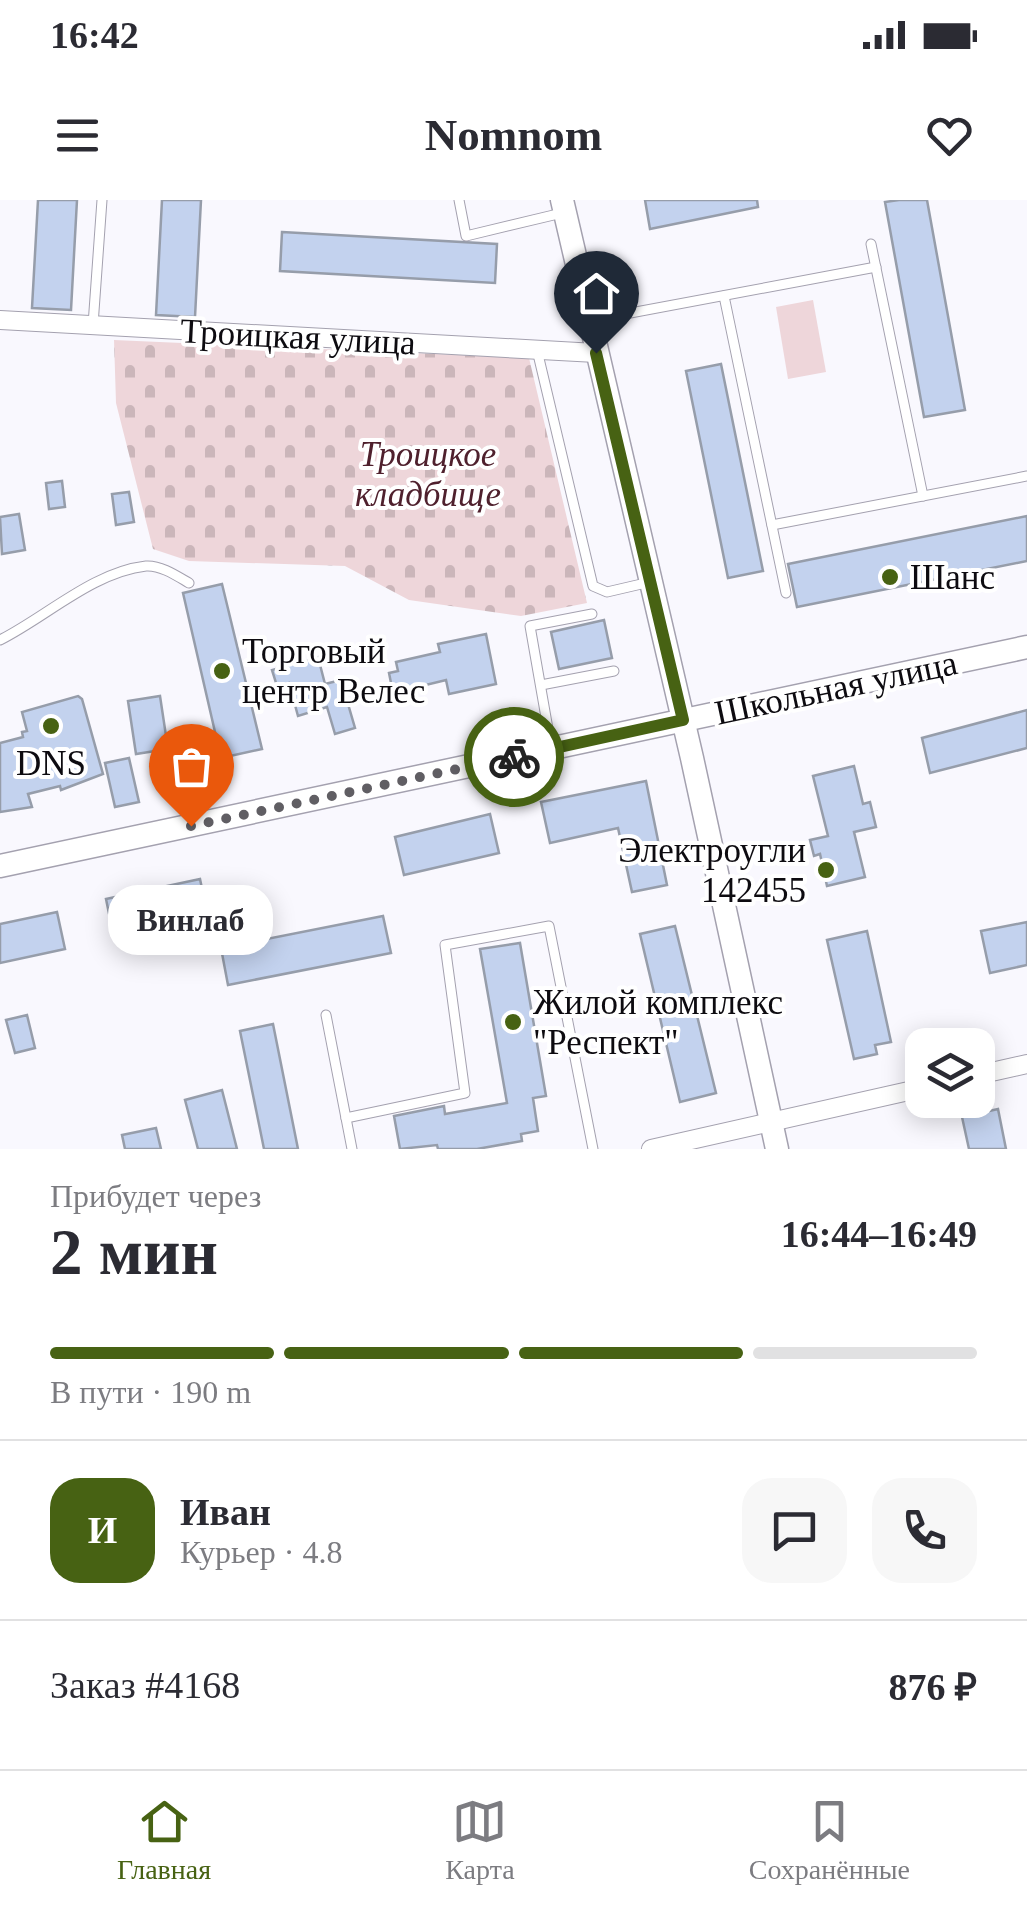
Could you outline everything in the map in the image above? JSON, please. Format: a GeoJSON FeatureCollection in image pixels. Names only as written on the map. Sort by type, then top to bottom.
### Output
{"type":"FeatureCollection","features":[{"type":"Feature","properties":{"kind":"main road"},"geometry":{"type":"LineString","coordinates":[[564,206],[778,1149]]}},
{"type":"Feature","properties":{"kind":"main road","name":"Школьная улица"},"geometry":{"type":"LineString","coordinates":[[0,866],[1027,647]]}},
{"type":"Feature","properties":{"kind":"street","name":"Троицкая улица"},"geometry":{"type":"LineString","coordinates":[[0,320],[596,353]]}},
{"type":"Feature","properties":{"kind":"street"},"geometry":{"type":"LineString","coordinates":[[995,1071],[1027,1064]]}},
{"type":"Feature","properties":{"kind":"street"},"geometry":{"type":"LineString","coordinates":[[664,1148],[905,1092]]}},
{"type":"Feature","properties":{"kind":"lane"},"geometry":{"type":"LineString","coordinates":[[94,325],[102,200]]}},
{"type":"Feature","properties":{"kind":"lane"},"geometry":{"type":"LineString","coordinates":[[459,200],[466,236],[564,206]]}},
{"type":"Feature","properties":{"kind":"lane"},"geometry":{"type":"LineString","coordinates":[[871,244],[923,496]]}},
{"type":"Feature","properties":{"kind":"lane"},"geometry":{"type":"LineString","coordinates":[[589,321],[876,267]]}},
{"type":"Feature","properties":{"kind":"lane"},"geometry":{"type":"LineString","coordinates":[[724,296],[786,594]]}},
{"type":"Feature","properties":{"kind":"lane"},"geometry":{"type":"LineString","coordinates":[[537,350],[593,586],[607,592],[650,582]]}},
{"type":"Feature","properties":{"kind":"lane"},"geometry":{"type":"LineString","coordinates":[[772,525],[1027,476]]}},
{"type":"Feature","properties":{"kind":"lane"},"geometry":{"type":"LineString","coordinates":[[0,640],[73,594],[123,573],[149,566],[190,583]]}},
{"type":"Feature","properties":{"kind":"lane"},"geometry":{"type":"LineString","coordinates":[[552,748],[530,626],[592,614]]}},
{"type":"Feature","properties":{"kind":"lane"},"geometry":{"type":"LineString","coordinates":[[541,685],[614,671]]}},
{"type":"Feature","properties":{"kind":"lane"},"geometry":{"type":"LineString","coordinates":[[346,1118],[466,1092],[445,945],[549,926],[593,1149]]}},
{"type":"Feature","properties":{"kind":"lane"},"geometry":{"type":"LineString","coordinates":[[326,1015],[352,1149]]}},
{"type":"Feature","properties":{"kind":"green space"},"geometry":{"type":"Polygon","coordinates":[[[813,300],[826,372],[788,379],[776,307],[813,300]]]}},
{"type":"Feature","properties":{"kind":"green space","name":"Троицкое кладбище"},"geometry":{"type":"Polygon","coordinates":[[[114,340],[529,358],[587,603],[521,616],[409,600],[345,566],[189,561],[153,549],[116,403],[114,340]]]}},
{"type":"Feature","properties":{"kind":"building"},"geometry":{"type":"Polygon","coordinates":[[[38,200],[77,200],[71,310],[32,308],[38,200]]]}},
{"type":"Feature","properties":{"kind":"building"},"geometry":{"type":"Polygon","coordinates":[[[162,200],[201,200],[195,317],[156,315],[162,200]]]}},
{"type":"Feature","properties":{"kind":"building"},"geometry":{"type":"Polygon","coordinates":[[[645,200],[757,200],[758,207],[650,229],[645,200]]]}},
{"type":"Feature","properties":{"kind":"building"},"geometry":{"type":"Polygon","coordinates":[[[927,200],[965,410],[924,417],[885,202],[927,200]]]}},
{"type":"Feature","properties":{"kind":"building"},"geometry":{"type":"Polygon","coordinates":[[[282,232],[497,244],[495,283],[280,271],[282,232]]]}},
{"type":"Feature","properties":{"kind":"building"},"geometry":{"type":"Polygon","coordinates":[[[721,364],[763,571],[728,578],[686,371],[721,364]]]}},
{"type":"Feature","properties":{"kind":"building"},"geometry":{"type":"Polygon","coordinates":[[[62,481],[65,507],[49,509],[46,483],[62,481]]]}},
{"type":"Feature","properties":{"kind":"building"},"geometry":{"type":"Polygon","coordinates":[[[129,492],[134,522],[116,525],[112,494],[129,492]]]}},
{"type":"Feature","properties":{"kind":"building"},"geometry":{"type":"Polygon","coordinates":[[[19,514],[25,550],[2,554],[0,517],[19,514]]]}},
{"type":"Feature","properties":{"kind":"building"},"geometry":{"type":"Polygon","coordinates":[[[1027,516],[1027,561],[797,607],[788,564],[1027,516]]]}},
{"type":"Feature","properties":{"kind":"building","name":"Торговый центр Велес"},"geometry":{"type":"Polygon","coordinates":[[[222,584],[262,749],[221,758],[183,593],[222,584]]]}},
{"type":"Feature","properties":{"kind":"building"},"geometry":{"type":"Polygon","coordinates":[[[604,620],[612,658],[559,669],[551,632],[604,620]]]}},
{"type":"Feature","properties":{"kind":"building"},"geometry":{"type":"Polygon","coordinates":[[[486,634],[496,684],[449,694],[446,680],[393,693],[389,673],[398,671],[396,662],[440,652],[438,644],[486,634]]]}},
{"type":"Feature","properties":{"kind":"building"},"geometry":{"type":"Polygon","coordinates":[[[318,657],[325,684],[341,680],[355,728],[335,734],[327,707],[298,716],[289,683],[277,686],[272,670],[318,657]]]}},
{"type":"Feature","properties":{"kind":"building"},"geometry":{"type":"Polygon","coordinates":[[[78,696],[103,774],[61,790],[60,786],[28,794],[32,807],[0,812],[0,743],[23,737],[22,732],[27,731],[22,712],[78,696]]]}},
{"type":"Feature","properties":{"kind":"building"},"geometry":{"type":"Polygon","coordinates":[[[160,696],[168,749],[136,754],[128,701],[160,696]]]}},
{"type":"Feature","properties":{"kind":"building"},"geometry":{"type":"Polygon","coordinates":[[[1027,710],[1027,748],[930,773],[922,738],[1027,710]]]}},
{"type":"Feature","properties":{"kind":"building"},"geometry":{"type":"Polygon","coordinates":[[[129,758],[139,802],[115,807],[105,763],[129,758]]]}},
{"type":"Feature","properties":{"kind":"building"},"geometry":{"type":"Polygon","coordinates":[[[854,766],[863,804],[870,802],[876,827],[854,832],[865,877],[827,886],[820,854],[814,856],[810,840],[828,836],[813,776],[854,766]]]}},
{"type":"Feature","properties":{"kind":"building"},"geometry":{"type":"Polygon","coordinates":[[[646,781],[667,885],[632,892],[618,828],[550,843],[541,802],[646,781]]]}},
{"type":"Feature","properties":{"kind":"building"},"geometry":{"type":"Polygon","coordinates":[[[490,814],[499,853],[404,875],[395,837],[490,814]]]}},
{"type":"Feature","properties":{"kind":"building"},"geometry":{"type":"Polygon","coordinates":[[[200,879],[211,932],[173,940],[170,926],[114,938],[106,899],[200,879]]]}},
{"type":"Feature","properties":{"kind":"building"},"geometry":{"type":"Polygon","coordinates":[[[57,912],[65,949],[0,963],[0,924],[57,912]]]}},
{"type":"Feature","properties":{"kind":"building"},"geometry":{"type":"Polygon","coordinates":[[[383,916],[391,953],[228,985],[221,948],[383,916]]]}},
{"type":"Feature","properties":{"kind":"building"},"geometry":{"type":"Polygon","coordinates":[[[1027,922],[1027,965],[990,973],[981,931],[1027,922]]]}},
{"type":"Feature","properties":{"kind":"building"},"geometry":{"type":"Polygon","coordinates":[[[675,926],[716,1093],[680,1102],[640,934],[675,926]]]}},
{"type":"Feature","properties":{"kind":"building"},"geometry":{"type":"Polygon","coordinates":[[[867,931],[891,1042],[875,1045],[877,1054],[854,1059],[827,940],[867,931]]]}},
{"type":"Feature","properties":{"kind":"building","name":"Жилой комплекс \"Респект\""},"geometry":{"type":"Polygon","coordinates":[[[520,943],[546,1096],[533,1098],[538,1131],[521,1134],[522,1141],[477,1149],[438,1149],[437,1145],[400,1149],[394,1116],[444,1106],[445,1114],[507,1103],[480,949],[520,943]]]}},
{"type":"Feature","properties":{"kind":"building"},"geometry":{"type":"Polygon","coordinates":[[[27,1015],[35,1048],[15,1053],[6,1020],[27,1015]]]}},
{"type":"Feature","properties":{"kind":"building"},"geometry":{"type":"Polygon","coordinates":[[[273,1024],[298,1149],[264,1149],[240,1031],[273,1024]]]}},
{"type":"Feature","properties":{"kind":"building"},"geometry":{"type":"Polygon","coordinates":[[[222,1090],[237,1149],[198,1149],[185,1100],[222,1090]]]}},
{"type":"Feature","properties":{"kind":"building"},"geometry":{"type":"Polygon","coordinates":[[[998,1109],[1006,1149],[969,1149],[962,1118],[995,1118],[998,1109]]]}},
{"type":"Feature","properties":{"kind":"building"},"geometry":{"type":"Polygon","coordinates":[[[156,1128],[161,1149],[125,1149],[122,1135],[156,1128]]]}},
{"type":"Feature","properties":{"kind":"way so far"},"geometry":{"type":"LineString","coordinates":[[191,826],[514,757]]}},
{"type":"Feature","properties":{"kind":"place","name":"Шанс"},"geometry":{"type":"Point","coordinates":[890,577]}},
{"type":"Feature","properties":{"kind":"place","name":"Торговый центр Велес"},"geometry":{"type":"Point","coordinates":[222,671]}},
{"type":"Feature","properties":{"kind":"place","name":"DNS"},"geometry":{"type":"Point","coordinates":[51,726]}},
{"type":"Feature","properties":{"kind":"place","name":"Винлаб"},"geometry":{"type":"Point","coordinates":[191,826]}},
{"type":"Feature","properties":{"kind":"place","name":"Электроугли 142455"},"geometry":{"type":"Point","coordinates":[826,870]}},
{"type":"Feature","properties":{"kind":"place","name":"Жилой комплекс \"Респект\""},"geometry":{"type":"Point","coordinates":[513,1022]}},
{"type":"Feature","properties":{"kind":"route"},"geometry":{"type":"LineString","coordinates":[[514,757],[683,720],[596,353]]}}]}
